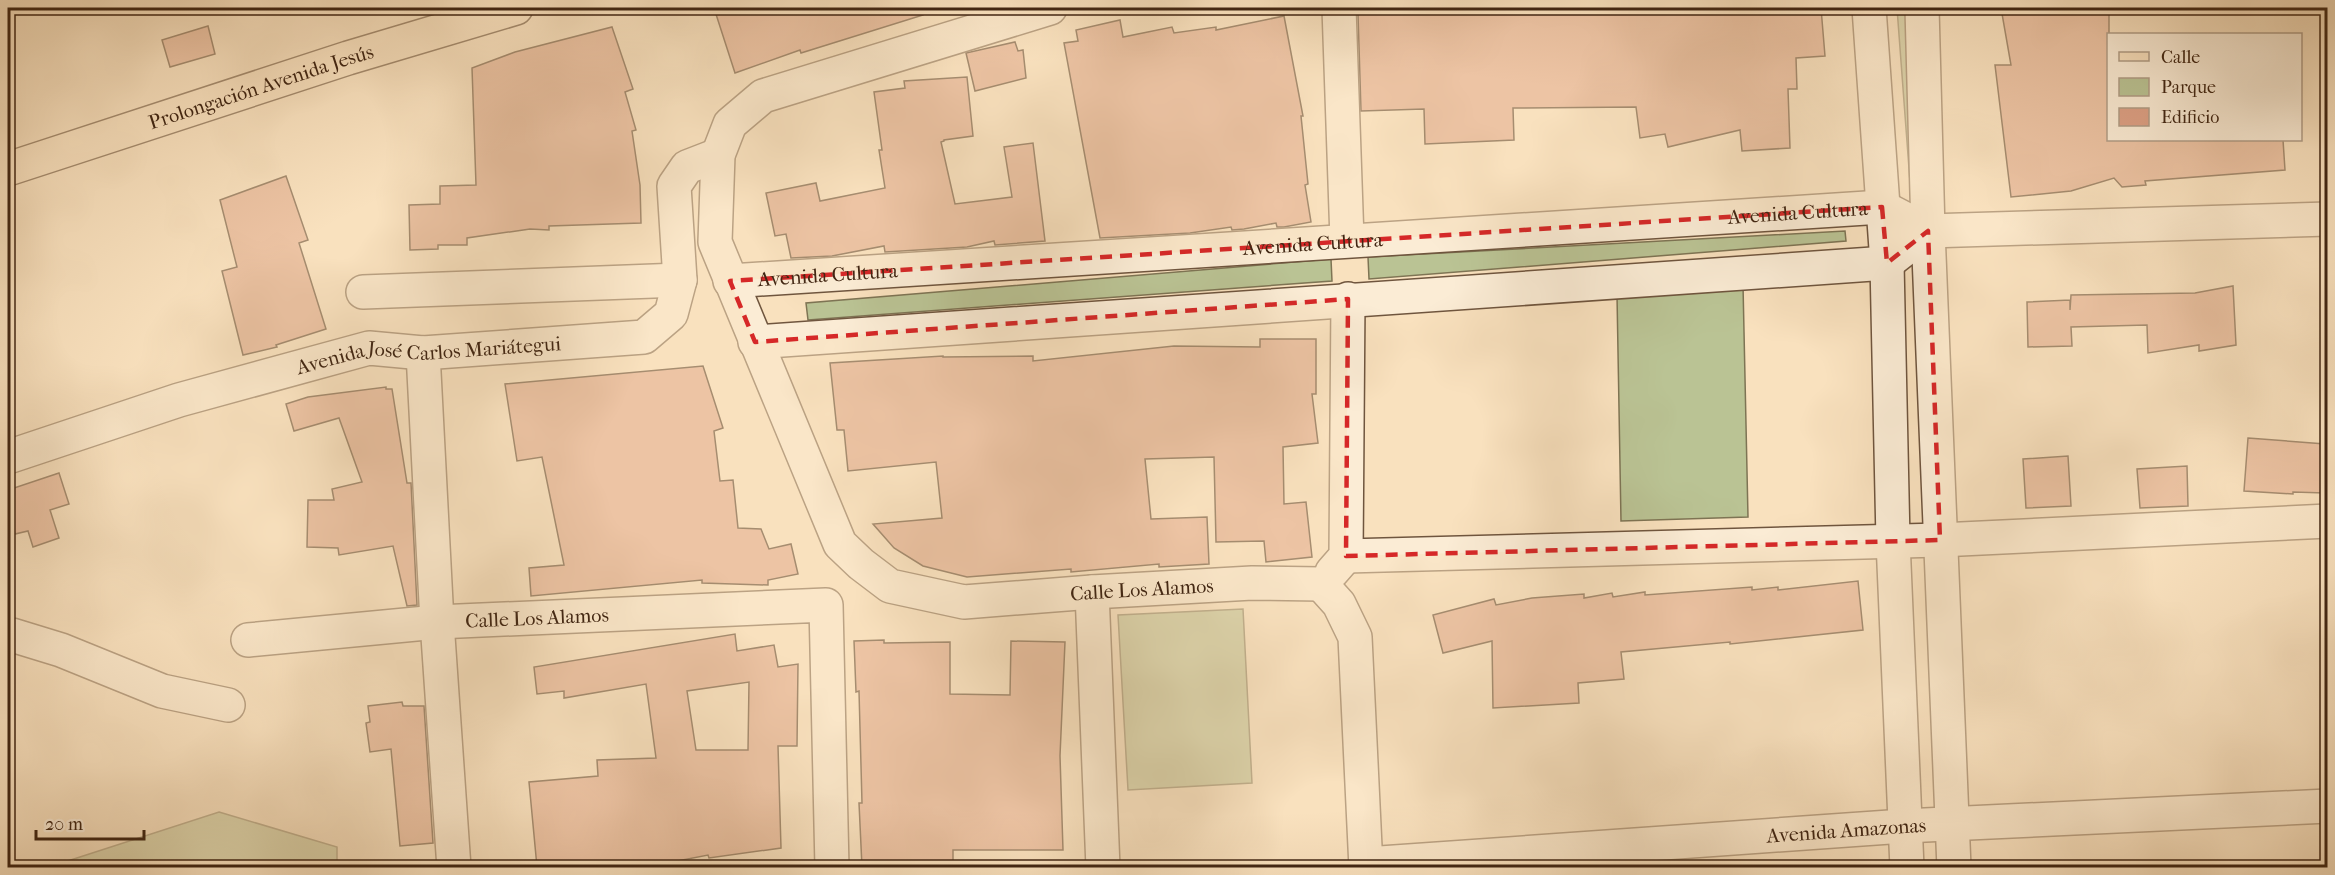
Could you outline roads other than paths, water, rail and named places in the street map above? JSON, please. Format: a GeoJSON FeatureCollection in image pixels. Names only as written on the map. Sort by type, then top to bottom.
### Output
{"type":"FeatureCollection","features":[{"type":"Feature","properties":{"kind":"main road","name":"Prolongación Avenida Jesús"},"geometry":{"type":"LineString","coordinates":[[8,169],[348,58],[516,8]]}},
{"type":"Feature","properties":{"kind":"street","name":"Calle Los Alamos"},"geometry":{"type":"LineString","coordinates":[[1050,8],[763,96],[730,124],[718,155],[716,242],[755,342],[840,544],[890,586],[964,602],[1252,583],[1321,584]]}},
{"type":"Feature","properties":{"kind":"street"},"geometry":{"type":"LineString","coordinates":[[1339,8],[1347,240]]}},
{"type":"Feature","properties":{"kind":"street"},"geometry":{"type":"LineString","coordinates":[[1869,8],[1887,263],[1893,541],[1907,867]]}},
{"type":"Feature","properties":{"kind":"street"},"geometry":{"type":"LineString","coordinates":[[1922,8],[1928,231],[1954,867]]}},
{"type":"Feature","properties":{"kind":"street","name":"Avenida José Carlos Mariátegui"},"geometry":{"type":"LineString","coordinates":[[8,457],[178,400],[369,348],[423,352],[644,337],[671,314],[680,280],[674,186],[687,167],[718,155]]}},
{"type":"Feature","properties":{"kind":"street","name":"Avenida Cultura"},"geometry":{"type":"LineString","coordinates":[[730,281],[1882,207],[1928,231]]}},
{"type":"Feature","properties":{"kind":"street"},"geometry":{"type":"LineString","coordinates":[[755,342],[1887,263],[1928,231],[2328,219]]}},
{"type":"Feature","properties":{"kind":"street"},"geometry":{"type":"LineString","coordinates":[[363,292],[680,280]]}},
{"type":"Feature","properties":{"kind":"street"},"geometry":{"type":"LineString","coordinates":[[1348,299],[1346,556],[1321,584],[1339,604],[1355,637],[1365,866]]}},
{"type":"Feature","properties":{"kind":"street"},"geometry":{"type":"LineString","coordinates":[[423,352],[437,622],[454,867]]}},
{"type":"Feature","properties":{"kind":"street"},"geometry":{"type":"LineString","coordinates":[[1346,556],[1940,540],[2328,521]]}},
{"type":"Feature","properties":{"kind":"street"},"geometry":{"type":"LineString","coordinates":[[1092,592],[1103,867]]}},
{"type":"Feature","properties":{"kind":"street","name":"Calle Los Alamos"},"geometry":{"type":"LineString","coordinates":[[248,640],[437,622],[826,605],[832,867]]}},
{"type":"Feature","properties":{"kind":"street"},"geometry":{"type":"LineString","coordinates":[[12,635],[61,650],[162,691],[228,705]]}},
{"type":"Feature","properties":{"kind":"street","name":"Avenida Amazonas"},"geometry":{"type":"LineString","coordinates":[[1365,866],[1904,825],[1952,825],[2328,806]]}}]}
